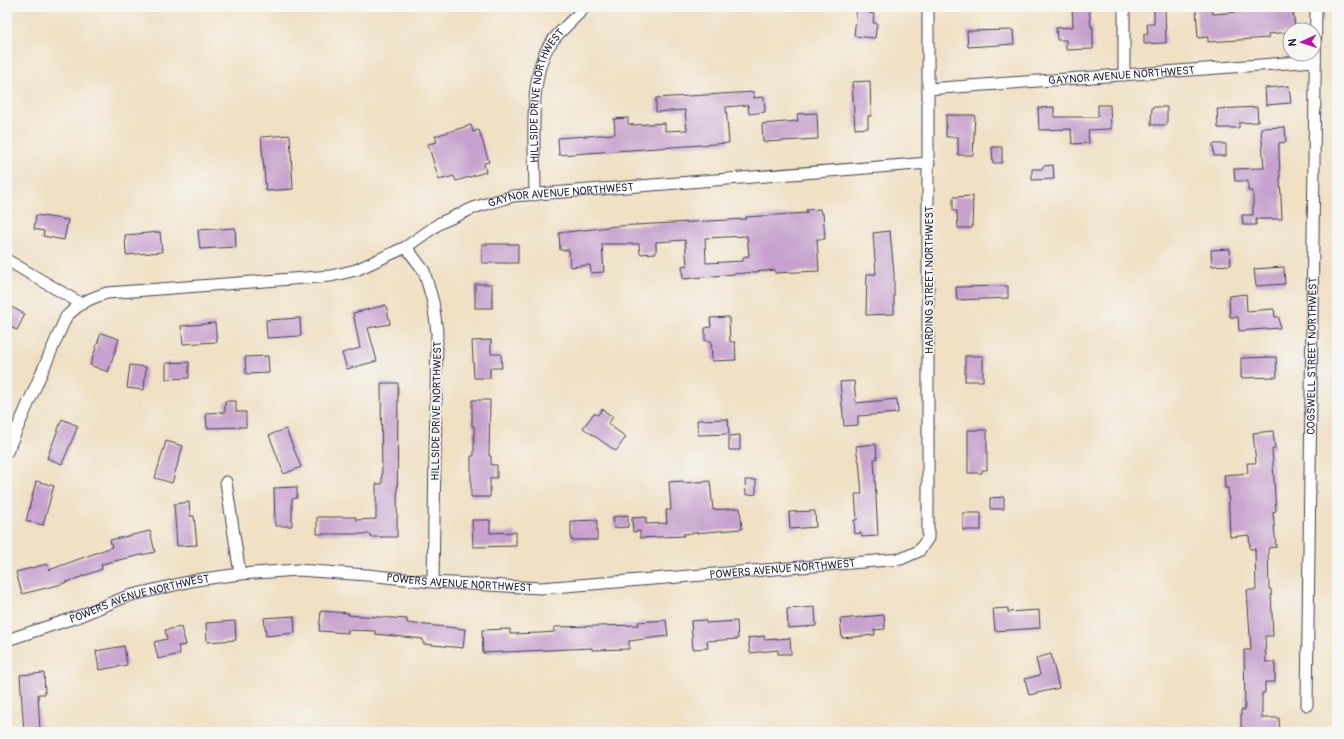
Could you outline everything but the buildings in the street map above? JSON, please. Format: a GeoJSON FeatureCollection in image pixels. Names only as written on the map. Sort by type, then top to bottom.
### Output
{"type":"FeatureCollection","features":[{"type":"Feature","properties":{"kind":"street","name":"HILLSIDE DRIVE NORTHWEST"},"geometry":{"type":"LineString","coordinates":[[535,195],[535,97],[542,62],[544,55],[554,40],[585,7]]}},
{"type":"Feature","properties":{"kind":"street","name":"HARDING STREET NORTHWEST"},"geometry":{"type":"LineString","coordinates":[[919,551],[928,538],[928,7]]}},
{"type":"Feature","properties":{"kind":"street"},"geometry":{"type":"LineString","coordinates":[[1124,7],[1124,75]]}},
{"type":"Feature","properties":{"kind":"street","name":"COGSWELL STREET NORTHWEST"},"geometry":{"type":"LineString","coordinates":[[1316,7],[1316,22]]}},
{"type":"Feature","properties":{"kind":"street","name":"GAYNOR AVENUE NORTHWEST"},"geometry":{"type":"LineString","coordinates":[[928,89],[1290,62]]}},
{"type":"Feature","properties":{"kind":"street","name":"COGSWELL STREET NORTHWEST"},"geometry":{"type":"LineString","coordinates":[[1307,705],[1316,62]]}},
{"type":"Feature","properties":{"kind":"street","name":"GAYNOR AVENUE NORTHWEST"},"geometry":{"type":"LineString","coordinates":[[80,303],[106,293],[332,276],[356,270],[406,247],[440,223],[476,207],[513,196],[929,163]]}},
{"type":"Feature","properties":{"kind":"street","name":"HILLSIDE DRIVE NORTHWEST"},"geometry":{"type":"LineString","coordinates":[[406,247],[424,271],[433,302],[437,332],[433,582]]}},
{"type":"Feature","properties":{"kind":"street"},"geometry":{"type":"LineString","coordinates":[[7,260],[80,303],[66,317],[7,452]]}},
{"type":"Feature","properties":{"kind":"street"},"geometry":{"type":"LineString","coordinates":[[226,482],[240,574]]}},
{"type":"Feature","properties":{"kind":"street","name":"POWERS AVENUE NORTHWEST"},"geometry":{"type":"LineString","coordinates":[[7,640],[77,617],[128,596],[196,580],[240,574],[298,570],[433,582],[541,588],[901,559],[919,551]]}}]}
